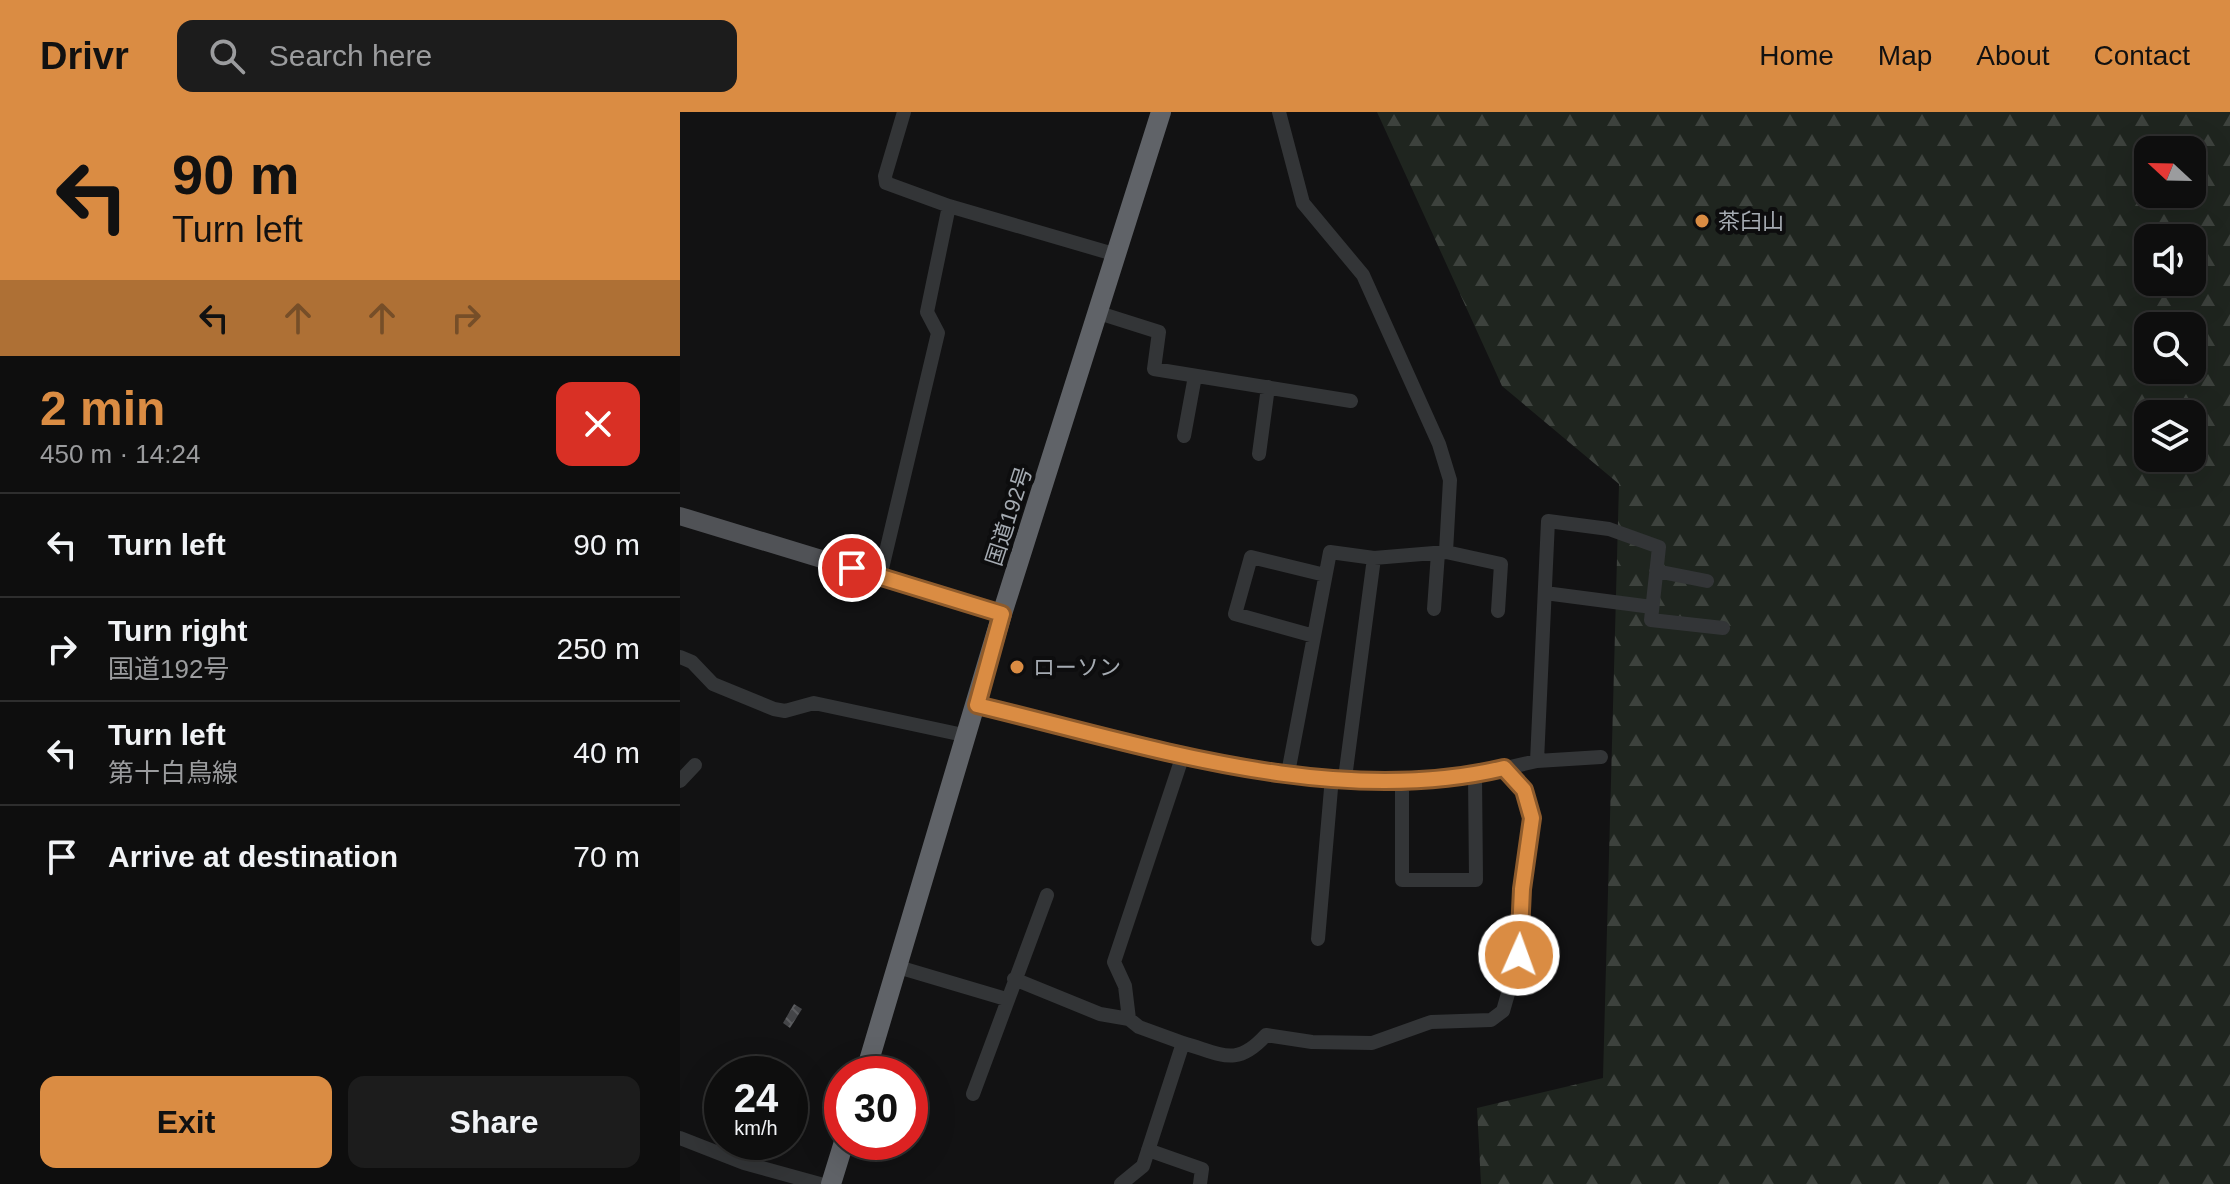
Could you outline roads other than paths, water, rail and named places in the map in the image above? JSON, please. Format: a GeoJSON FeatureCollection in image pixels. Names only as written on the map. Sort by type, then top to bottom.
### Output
{"type":"FeatureCollection","features":[{"type":"Feature","properties":{"kind":"highway","name":"国道192号"},"geometry":{"type":"LineString","coordinates":[[871,1056],[1002,614],[1161,112]]}},
{"type":"Feature","properties":{"kind":"highway"},"geometry":{"type":"LineString","coordinates":[[831,1184],[838,1160]]}},
{"type":"Feature","properties":{"kind":"main road"},"geometry":{"type":"LineString","coordinates":[[680,516],[1002,614]]}},
{"type":"Feature","properties":{"kind":"street"},"geometry":{"type":"LineString","coordinates":[[904,112],[885,176],[886,183],[949,206],[1117,255]]}},
{"type":"Feature","properties":{"kind":"street"},"geometry":{"type":"LineString","coordinates":[[1279,112],[1303,203],[1363,275],[1439,444],[1450,480],[1434,609]]}},
{"type":"Feature","properties":{"kind":"street"},"geometry":{"type":"LineString","coordinates":[[880,577],[938,333],[927,312],[949,206]]}},
{"type":"Feature","properties":{"kind":"street"},"geometry":{"type":"LineString","coordinates":[[1099,313],[1159,332],[1154,369],[1351,401]]}},
{"type":"Feature","properties":{"kind":"street"},"geometry":{"type":"LineString","coordinates":[[1184,436],[1195,376]]}},
{"type":"Feature","properties":{"kind":"street"},"geometry":{"type":"LineString","coordinates":[[1259,454],[1268,387]]}},
{"type":"Feature","properties":{"kind":"street"},"geometry":{"type":"LineString","coordinates":[[1537,761],[1548,521],[1609,529],[1659,547],[1651,620],[1723,628]]}},
{"type":"Feature","properties":{"kind":"street"},"geometry":{"type":"LineString","coordinates":[[1288,773],[1330,552],[1374,558],[1442,553],[1501,564],[1498,611]]}},
{"type":"Feature","properties":{"kind":"street"},"geometry":{"type":"LineString","coordinates":[[1314,636],[1235,614],[1251,557],[1325,575]]}},
{"type":"Feature","properties":{"kind":"street"},"geometry":{"type":"LineString","coordinates":[[1318,939],[1338,778],[1374,558]]}},
{"type":"Feature","properties":{"kind":"street"},"geometry":{"type":"LineString","coordinates":[[1656,571],[1707,581]]}},
{"type":"Feature","properties":{"kind":"street"},"geometry":{"type":"LineString","coordinates":[[1545,593],[1652,607]]}},
{"type":"Feature","properties":{"kind":"street"},"geometry":{"type":"LineString","coordinates":[[680,657],[692,662],[713,684],[774,709],[785,711],[814,703],[968,736]]}},
{"type":"Feature","properties":{"kind":"street"},"geometry":{"type":"LineString","coordinates":[[977,705],[1258,771],[1402,784],[1475,775],[1537,761],[1601,757]]}},
{"type":"Feature","properties":{"kind":"street"},"geometry":{"type":"LineString","coordinates":[[1129,1019],[1125,986],[1114,962],[1183,755]]}},
{"type":"Feature","properties":{"kind":"street"},"geometry":{"type":"LineString","coordinates":[[680,781],[695,765]]}},
{"type":"Feature","properties":{"kind":"street"},"geometry":{"type":"LineString","coordinates":[[1014,979],[1100,1014],[1129,1019],[1139,1027],[1234,1058],[1249,1053],[1266,1035],[1312,1042],[1372,1043],[1431,1022],[1491,1020],[1503,1011],[1519,955],[1522,889],[1532,818],[1524,790],[1504,768]]}},
{"type":"Feature","properties":{"kind":"street"},"geometry":{"type":"LineString","coordinates":[[1402,784],[1402,880],[1476,880],[1475,775]]}},
{"type":"Feature","properties":{"kind":"street"},"geometry":{"type":"LineString","coordinates":[[973,1094],[1047,895]]}},
{"type":"Feature","properties":{"kind":"street"},"geometry":{"type":"LineString","coordinates":[[898,967],[1006,999]]}},
{"type":"Feature","properties":{"kind":"street"},"geometry":{"type":"LineString","coordinates":[[1121,1184],[1143,1166],[1183,1043]]}},
{"type":"Feature","properties":{"kind":"street"},"geometry":{"type":"LineString","coordinates":[[680,1138],[744,1163],[820,1184]]}},
{"type":"Feature","properties":{"kind":"street"},"geometry":{"type":"LineString","coordinates":[[1148,1150],[1202,1169],[1200,1184]]}},
{"type":"Feature","properties":{"kind":"place","name":"茶臼山"},"geometry":{"type":"Point","coordinates":[1702,221]}},
{"type":"Feature","properties":{"kind":"place","name":"ローソン"},"geometry":{"type":"Point","coordinates":[1017,667]}}]}
